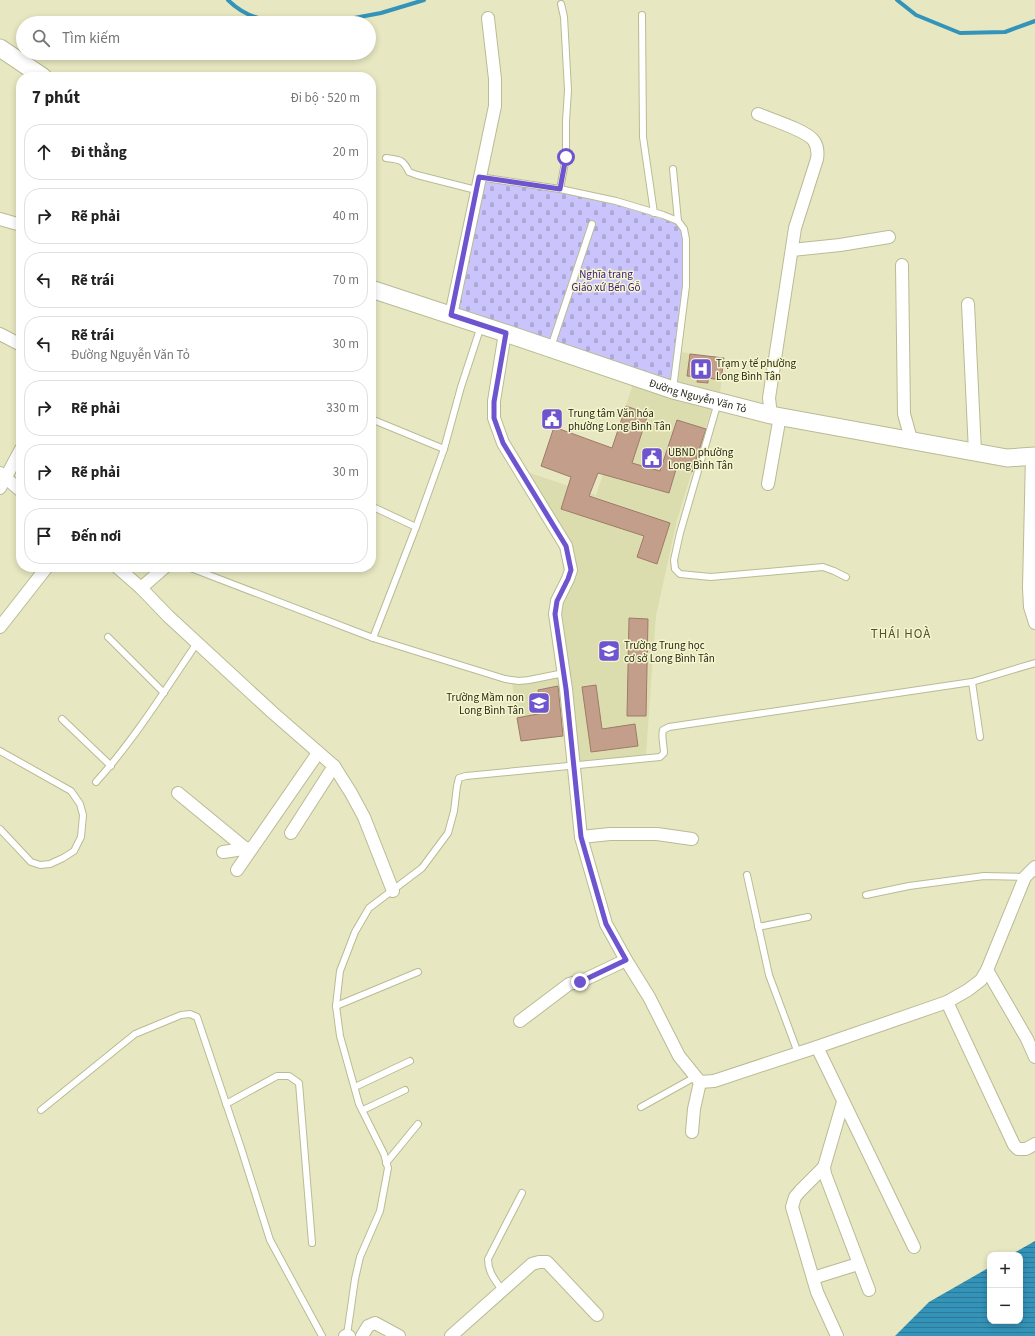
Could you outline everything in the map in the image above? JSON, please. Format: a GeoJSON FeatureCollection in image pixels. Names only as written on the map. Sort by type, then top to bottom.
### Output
{"type":"FeatureCollection","features":[{"type":"Feature","properties":{"kind":"street"},"geometry":{"type":"LineString","coordinates":[[451,315],[476,190],[495,106],[495,79],[488,18]]}},
{"type":"Feature","properties":{"kind":"street"},"geometry":{"type":"LineString","coordinates":[[0,48],[16,59]]}},
{"type":"Feature","properties":{"kind":"street"},"geometry":{"type":"LineString","coordinates":[[18,60],[36,72]]}},
{"type":"Feature","properties":{"kind":"street"},"geometry":{"type":"LineString","coordinates":[[758,114],[806,134],[814,140],[818,150],[817,159],[795,228],[769,398],[775,415],[768,484]]}},
{"type":"Feature","properties":{"kind":"street"},"geometry":{"type":"LineString","coordinates":[[0,219],[16,224]]}},
{"type":"Feature","properties":{"kind":"street"},"geometry":{"type":"LineString","coordinates":[[792,250],[889,238]]}},
{"type":"Feature","properties":{"kind":"street"},"geometry":{"type":"LineString","coordinates":[[902,265],[904,414],[910,440]]}},
{"type":"Feature","properties":{"kind":"street","name":"Đường Nguyễn Văn Tỏ"},"geometry":{"type":"LineString","coordinates":[[376,291],[673,390],[775,415],[1007,458],[1033,456]]}},
{"type":"Feature","properties":{"kind":"street"},"geometry":{"type":"LineString","coordinates":[[968,304],[975,452]]}},
{"type":"Feature","properties":{"kind":"street"},"geometry":{"type":"LineString","coordinates":[[506,333],[494,402],[494,418],[503,443],[566,546],[571,570],[557,601],[555,614],[564,673],[581,837],[606,924],[649,997],[679,1056],[697,1079],[692,1132]]}},
{"type":"Feature","properties":{"kind":"street"},"geometry":{"type":"LineString","coordinates":[[0,334],[16,342]]}},
{"type":"Feature","properties":{"kind":"street"},"geometry":{"type":"LineString","coordinates":[[1033,456],[1029,588],[1035,623]]}},
{"type":"Feature","properties":{"kind":"street"},"geometry":{"type":"LineString","coordinates":[[16,457],[2,479],[16,488]]}},
{"type":"Feature","properties":{"kind":"street"},"geometry":{"type":"LineString","coordinates":[[0,627],[43,572]]}},
{"type":"Feature","properties":{"kind":"street"},"geometry":{"type":"LineString","coordinates":[[123,572],[197,643],[334,766],[364,817],[393,891]]}},
{"type":"Feature","properties":{"kind":"street"},"geometry":{"type":"LineString","coordinates":[[141,588],[159,572]]}},
{"type":"Feature","properties":{"kind":"street"},"geometry":{"type":"LineString","coordinates":[[237,870],[249,848],[318,753]]}},
{"type":"Feature","properties":{"kind":"street"},"geometry":{"type":"LineString","coordinates":[[291,833],[334,766]]}},
{"type":"Feature","properties":{"kind":"street"},"geometry":{"type":"LineString","coordinates":[[178,793],[249,848]]}},
{"type":"Feature","properties":{"kind":"street"},"geometry":{"type":"LineString","coordinates":[[581,837],[610,834],[657,834],[692,839]]}},
{"type":"Feature","properties":{"kind":"street"},"geometry":{"type":"LineString","coordinates":[[223,852],[249,848]]}},
{"type":"Feature","properties":{"kind":"street"},"geometry":{"type":"LineString","coordinates":[[697,1079],[714,1081],[947,1002],[968,990],[981,980],[987,970],[1025,877],[1035,867]]}},
{"type":"Feature","properties":{"kind":"street"},"geometry":{"type":"LineString","coordinates":[[520,1021],[569,984],[584,980],[626,960]]}},
{"type":"Feature","properties":{"kind":"street"},"geometry":{"type":"LineString","coordinates":[[987,970],[1027,1039],[1035,1057]]}},
{"type":"Feature","properties":{"kind":"street"},"geometry":{"type":"LineString","coordinates":[[947,1002],[1014,1145],[1018,1149],[1026,1149],[1035,1144]]}},
{"type":"Feature","properties":{"kind":"street"},"geometry":{"type":"LineString","coordinates":[[817,1047],[914,1247]]}},
{"type":"Feature","properties":{"kind":"street"},"geometry":{"type":"LineString","coordinates":[[843,1102],[824,1167],[824,1174],[869,1290]]}},
{"type":"Feature","properties":{"kind":"street"},"geometry":{"type":"LineString","coordinates":[[824,1167],[795,1197],[792,1207],[817,1292],[837,1336]]}},
{"type":"Feature","properties":{"kind":"street"},"geometry":{"type":"LineString","coordinates":[[451,1336],[532,1264],[539,1262],[547,1262],[597,1315]]}},
{"type":"Feature","properties":{"kind":"street"},"geometry":{"type":"LineString","coordinates":[[813,1278],[858,1264]]}},
{"type":"Feature","properties":{"kind":"street"},"geometry":{"type":"LineString","coordinates":[[362,1336],[368,1326],[375,1323],[399,1336]]}},
{"type":"Feature","properties":{"kind":"lane"},"geometry":{"type":"LineString","coordinates":[[560,189],[566,157],[568,90],[564,17],[561,4]]}},
{"type":"Feature","properties":{"kind":"lane"},"geometry":{"type":"LineString","coordinates":[[642,15],[643,137],[654,213]]}},
{"type":"Feature","properties":{"kind":"lane"},"geometry":{"type":"LineString","coordinates":[[386,158],[402,161],[406,164],[409,172],[417,175],[476,190]]}},
{"type":"Feature","properties":{"kind":"lane"},"geometry":{"type":"LineString","coordinates":[[673,169],[678,221],[684,229],[686,239],[686,286],[673,390]]}},
{"type":"Feature","properties":{"kind":"lane"},"geometry":{"type":"LineString","coordinates":[[479,177],[560,189],[616,201],[678,221]]}},
{"type":"Feature","properties":{"kind":"lane"},"geometry":{"type":"LineString","coordinates":[[550,348],[592,224]]}},
{"type":"Feature","properties":{"kind":"lane"},"geometry":{"type":"LineString","coordinates":[[373,638],[416,527],[444,449],[461,387],[482,325]]}},
{"type":"Feature","properties":{"kind":"lane"},"geometry":{"type":"LineString","coordinates":[[718,401],[680,533],[674,560],[675,569],[680,574],[711,577],[823,567],[846,576]]}},
{"type":"Feature","properties":{"kind":"lane"},"geometry":{"type":"LineString","coordinates":[[376,421],[444,449]]}},
{"type":"Feature","properties":{"kind":"lane"},"geometry":{"type":"LineString","coordinates":[[376,508],[416,527]]}},
{"type":"Feature","properties":{"kind":"lane"},"geometry":{"type":"LineString","coordinates":[[201,572],[373,638],[506,679],[520,681],[564,673]]}},
{"type":"Feature","properties":{"kind":"lane"},"geometry":{"type":"LineString","coordinates":[[108,637],[164,692]]}},
{"type":"Feature","properties":{"kind":"lane"},"geometry":{"type":"LineString","coordinates":[[96,782],[111,766],[197,643]]}},
{"type":"Feature","properties":{"kind":"lane"},"geometry":{"type":"LineString","coordinates":[[347,1336],[355,1279],[360,1257],[380,1211],[388,1168],[384,1154],[363,1110],[340,1036],[336,1006],[340,971],[355,932],[369,908],[422,868],[448,833],[454,811],[457,786],[460,778],[466,776],[660,757],[664,753],[662,735],[663,730],[669,727],[972,682],[1035,664]]}},
{"type":"Feature","properties":{"kind":"lane"},"geometry":{"type":"LineString","coordinates":[[972,682],[980,736]]}},
{"type":"Feature","properties":{"kind":"lane"},"geometry":{"type":"LineString","coordinates":[[62,719],[111,766]]}},
{"type":"Feature","properties":{"kind":"lane"},"geometry":{"type":"LineString","coordinates":[[0,750],[72,791],[80,804],[83,815],[81,836],[74,851],[50,864],[40,865],[31,862],[0,829]]}},
{"type":"Feature","properties":{"kind":"lane"},"geometry":{"type":"LineString","coordinates":[[747,875],[769,975],[798,1053]]}},
{"type":"Feature","properties":{"kind":"lane"},"geometry":{"type":"LineString","coordinates":[[866,895],[909,886],[984,876],[1025,877]]}},
{"type":"Feature","properties":{"kind":"lane"},"geometry":{"type":"LineString","coordinates":[[758,927],[808,917]]}},
{"type":"Feature","properties":{"kind":"lane"},"geometry":{"type":"LineString","coordinates":[[336,1006],[418,972]]}},
{"type":"Feature","properties":{"kind":"lane"},"geometry":{"type":"LineString","coordinates":[[41,1110],[135,1034],[182,1015],[190,1014],[197,1017],[270,1240],[322,1336]]}},
{"type":"Feature","properties":{"kind":"lane"},"geometry":{"type":"LineString","coordinates":[[355,1087],[410,1061]]}},
{"type":"Feature","properties":{"kind":"lane"},"geometry":{"type":"LineString","coordinates":[[226,1104],[277,1076],[289,1076],[299,1083],[312,1243]]}},
{"type":"Feature","properties":{"kind":"lane"},"geometry":{"type":"LineString","coordinates":[[641,1108],[697,1079]]}},
{"type":"Feature","properties":{"kind":"lane"},"geometry":{"type":"LineString","coordinates":[[363,1110],[405,1090]]}},
{"type":"Feature","properties":{"kind":"lane"},"geometry":{"type":"LineString","coordinates":[[386,1163],[418,1124]]}},
{"type":"Feature","properties":{"kind":"lane"},"geometry":{"type":"LineString","coordinates":[[502,1290],[492,1276],[488,1266],[488,1259],[522,1193]]}},
{"type":"Feature","properties":{"kind":"shaded area","name":"Trạm y tế phường Long Bình Tân"},"geometry":{"type":"Polygon","coordinates":[[[681,352],[724,358],[720,394],[678,383],[681,352]]]}},
{"type":"Feature","properties":{"kind":"shaded area","name":"Trường Trung học cơ sở Long Bình Tân"},"geometry":{"type":"Polygon","coordinates":[[[633,384],[712,407],[677,520],[656,616],[646,755],[578,762],[560,617],[561,602],[576,571],[527,472],[596,495],[633,384]]]}},
{"type":"Feature","properties":{"kind":"shaded area","name":"Trường Mầm non Long Bình Tân"},"geometry":{"type":"Polygon","coordinates":[[[559,677],[566,736],[521,741],[512,683],[528,683],[559,677]]]}},
{"type":"Feature","properties":{"kind":"green space","name":"Nghĩa trang Giáo xứ Bến Gỗ"},"geometry":{"type":"Polygon","coordinates":[[[483,181],[560,192],[617,205],[675,223],[681,230],[683,241],[683,286],[671,381],[457,309],[483,181]]]}},
{"type":"Feature","properties":{"kind":"water"},"geometry":{"type":"Polygon","coordinates":[[[1035,1241],[1035,1336],[895,1336],[929,1302],[987,1269],[987,1324],[1023,1324],[1023,1252],[1015,1252],[1035,1241]]]}},
{"type":"Feature","properties":{"kind":"building"},"geometry":{"type":"Polygon","coordinates":[[[690,354],[724,358],[721,380],[708,378],[708,383],[697,382],[698,377],[687,376],[690,354]]]}},
{"type":"Feature","properties":{"kind":"building"},"geometry":{"type":"Polygon","coordinates":[[[626,406],[648,414],[632,463],[660,471],[677,420],[706,429],[692,472],[677,466],[669,493],[598,473],[589,496],[670,523],[657,564],[637,557],[644,536],[561,509],[571,477],[541,466],[554,427],[612,448],[626,406]]]}},
{"type":"Feature","properties":{"kind":"building"},"geometry":{"type":"Polygon","coordinates":[[[629,618],[648,619],[646,716],[627,716],[629,618]]]}},
{"type":"Feature","properties":{"kind":"building"},"geometry":{"type":"Polygon","coordinates":[[[596,685],[602,729],[635,724],[638,746],[591,752],[582,687],[596,685]]]}},
{"type":"Feature","properties":{"kind":"building"},"geometry":{"type":"Polygon","coordinates":[[[558,686],[563,736],[521,741],[517,718],[543,713],[538,690],[558,686]]]}},
{"type":"Feature","properties":{"kind":"waterway"},"geometry":{"type":"LineString","coordinates":[[228,0],[236,7],[252,16]]}},
{"type":"Feature","properties":{"kind":"waterway"},"geometry":{"type":"LineString","coordinates":[[365,16],[381,13],[424,0]]}},
{"type":"Feature","properties":{"kind":"waterway"},"geometry":{"type":"LineString","coordinates":[[897,0],[916,15],[960,33],[1005,32],[1035,21]]}},
{"type":"Feature","properties":{"kind":"place","name":"Trạm y tế phường Long Bình Tân"},"geometry":{"type":"Point","coordinates":[701,369]}},
{"type":"Feature","properties":{"kind":"place","name":"Trung tâm Văn hóa phường Long Bình Tân"},"geometry":{"type":"Point","coordinates":[552,419]}},
{"type":"Feature","properties":{"kind":"place","name":"UBND phường Long Bình Tân"},"geometry":{"type":"Point","coordinates":[652,458]}},
{"type":"Feature","properties":{"kind":"place","name":"Trường Trung học cơ sở Long Bình Tân"},"geometry":{"type":"Point","coordinates":[609,651]}},
{"type":"Feature","properties":{"kind":"place","name":"Trường Mầm non Long Bình Tân"},"geometry":{"type":"Point","coordinates":[539,703]}},
{"type":"Feature","properties":{"kind":"district","name":"THÁI HOÀ"},"geometry":{"type":"Point","coordinates":[901,633]}},
{"type":"Feature","properties":{"kind":"route"},"geometry":{"type":"LineString","coordinates":[[566,157],[560,189],[479,177],[451,315],[506,333],[494,402],[494,418],[503,443],[566,546],[570,560],[571,570],[557,601],[555,614],[566,689],[580,831],[606,924],[626,960],[580,982]]}}]}
